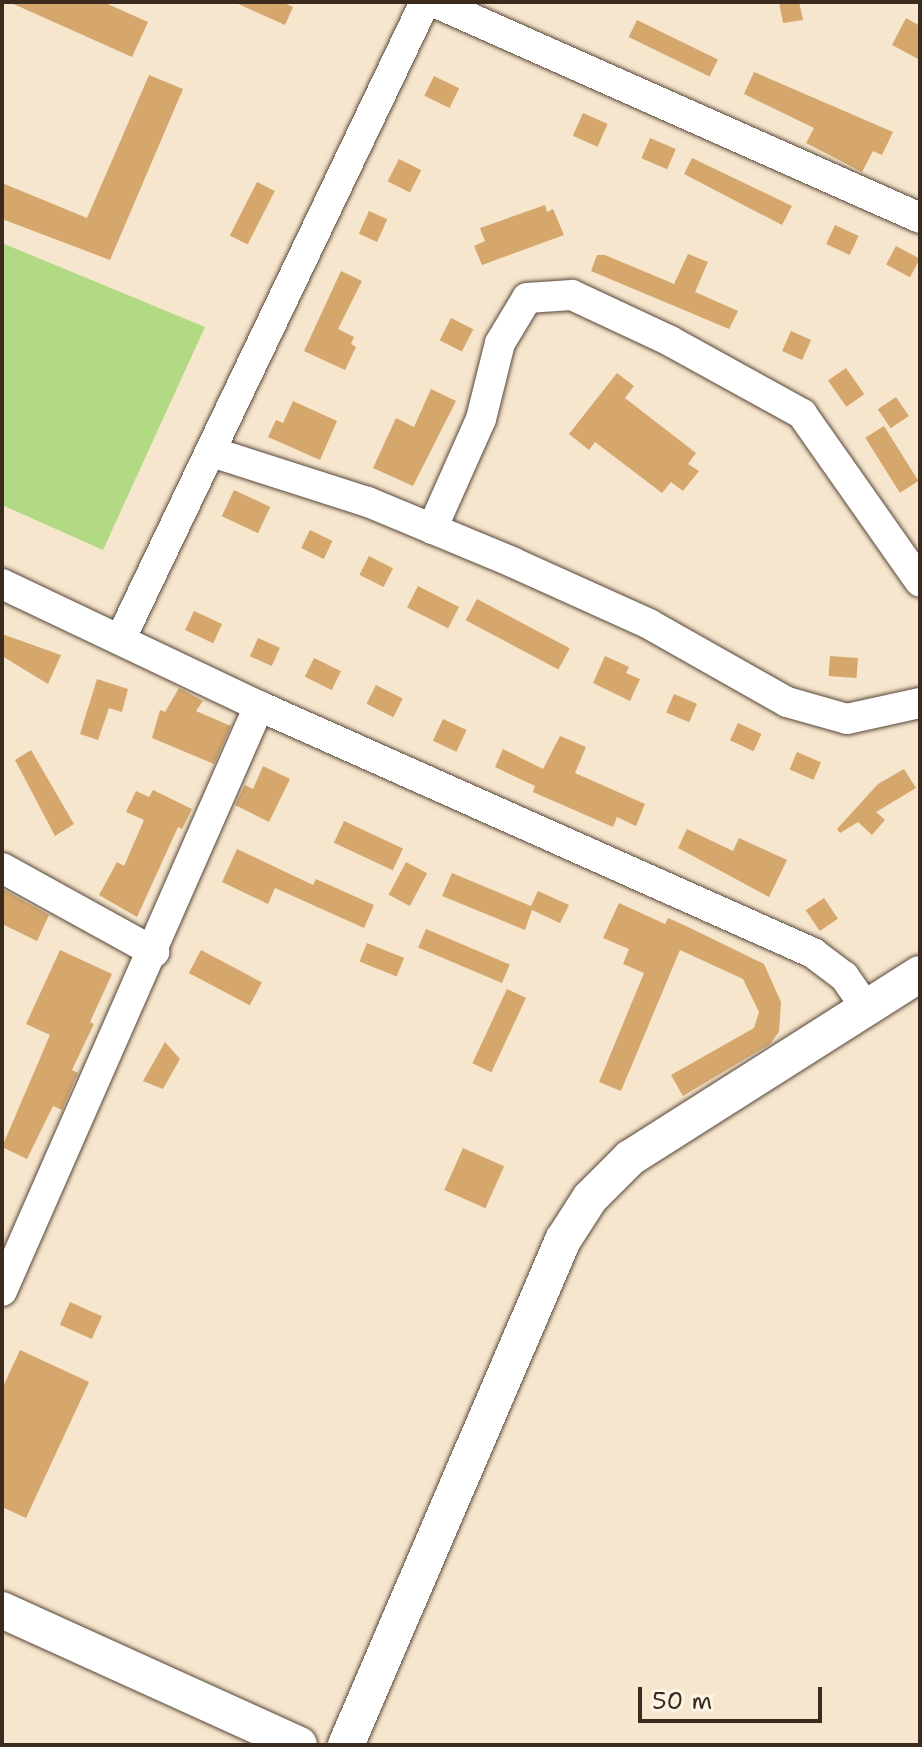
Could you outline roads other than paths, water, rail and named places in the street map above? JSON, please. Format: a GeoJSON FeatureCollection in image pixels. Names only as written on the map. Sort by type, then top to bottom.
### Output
{"type":"FeatureCollection","features":[{"type":"Feature","properties":{"kind":"street"},"geometry":{"type":"LineString","coordinates":[[121,638],[425,2]]}},
{"type":"Feature","properties":{"kind":"street"},"geometry":{"type":"LineString","coordinates":[[434,2],[920,218]]}},
{"type":"Feature","properties":{"kind":"street"},"geometry":{"type":"LineString","coordinates":[[432,529],[481,419],[500,343],[527,298],[572,295],[670,341],[802,414],[920,582]]}},
{"type":"Feature","properties":{"kind":"street"},"geometry":{"type":"LineString","coordinates":[[212,452],[368,502],[432,529],[649,624],[787,702],[847,719],[920,703]]}},
{"type":"Feature","properties":{"kind":"street"},"geometry":{"type":"LineString","coordinates":[[2,584],[259,706],[813,953],[844,976],[867,1009]]}},
{"type":"Feature","properties":{"kind":"street"},"geometry":{"type":"LineString","coordinates":[[2,1291],[154,952],[259,706]]}},
{"type":"Feature","properties":{"kind":"street"},"geometry":{"type":"LineString","coordinates":[[2,868],[154,952]]}},
{"type":"Feature","properties":{"kind":"street"},"geometry":{"type":"LineString","coordinates":[[346,1745],[563,1240],[590,1198],[630,1158],[920,974]]}},
{"type":"Feature","properties":{"kind":"street"},"geometry":{"type":"LineString","coordinates":[[2,1610],[299,1745]]}}]}
